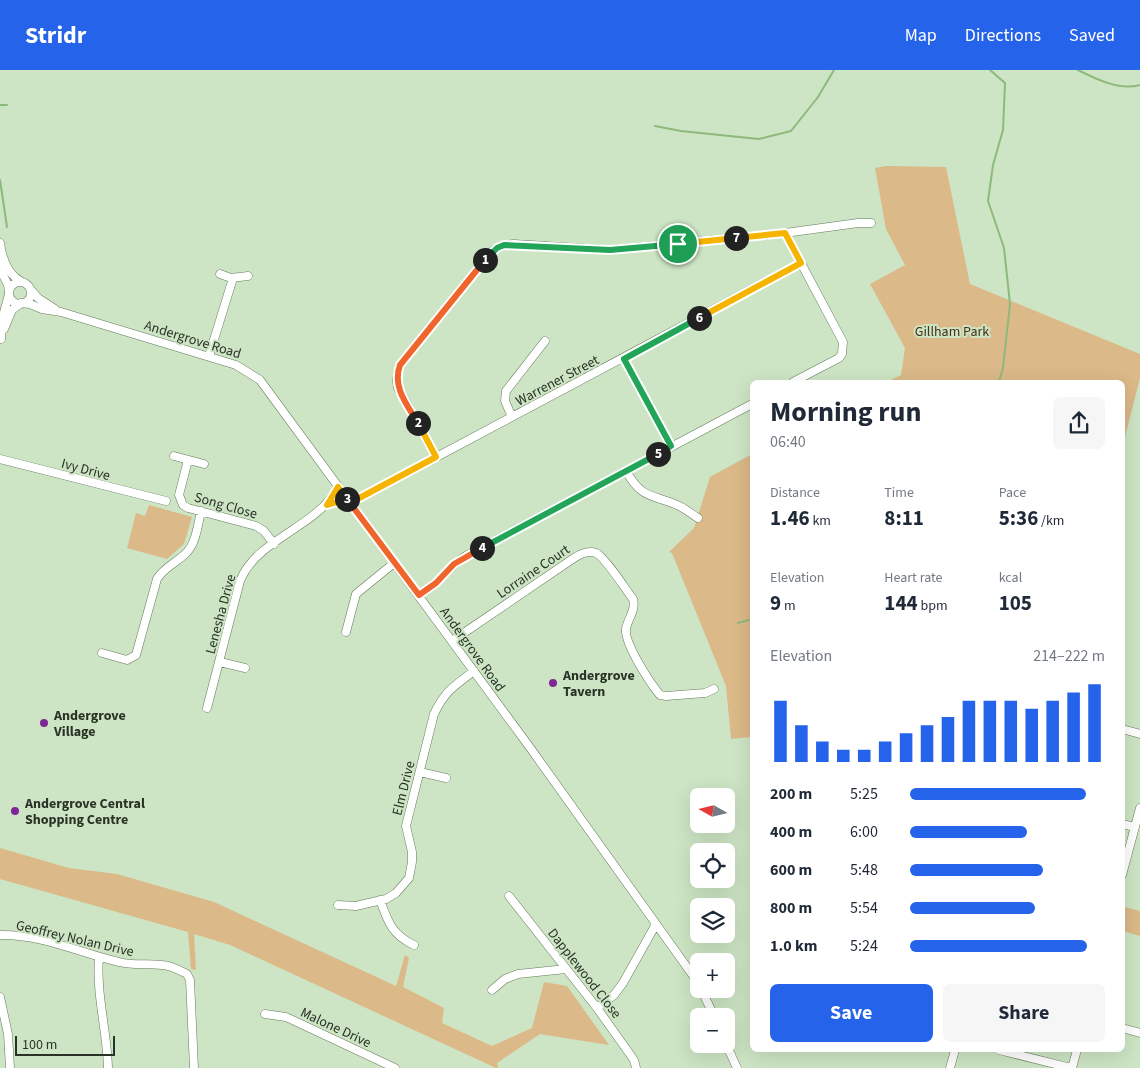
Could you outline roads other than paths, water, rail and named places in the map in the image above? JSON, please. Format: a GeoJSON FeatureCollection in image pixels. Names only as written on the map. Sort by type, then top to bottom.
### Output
{"type":"FeatureCollection","features":[{"type":"Feature","properties":{"kind":"street"},"geometry":{"type":"LineString","coordinates":[[436,457],[398,388],[396,382],[397,371],[490,253],[497,248],[514,244],[610,250],[871,223]]}},
{"type":"Feature","properties":{"kind":"street"},"geometry":{"type":"LineString","coordinates":[[785,233],[843,342],[839,358],[797,380]]}},
{"type":"Feature","properties":{"kind":"street"},"geometry":{"type":"LineString","coordinates":[[0,246],[9,270],[15,277],[30,287],[30,297],[12,310],[0,340]]}},
{"type":"Feature","properties":{"kind":"street"},"geometry":{"type":"LineString","coordinates":[[0,246],[1,270],[8,285],[9,294],[14,301],[21,303]]}},
{"type":"Feature","properties":{"kind":"street","name":"Warrener Street"},"geometry":{"type":"LineString","coordinates":[[348,501],[624,359],[801,263]]}},
{"type":"Feature","properties":{"kind":"street"},"geometry":{"type":"LineString","coordinates":[[220,274],[233,278],[248,276]]}},
{"type":"Feature","properties":{"kind":"street"},"geometry":{"type":"LineString","coordinates":[[209,356],[233,278]]}},
{"type":"Feature","properties":{"kind":"street"},"geometry":{"type":"LineString","coordinates":[[0,340],[9,294],[13,284],[22,282]]}},
{"type":"Feature","properties":{"kind":"street","name":"Andergrove Road"},"geometry":{"type":"LineString","coordinates":[[30,287],[38,298],[61,312]]}},
{"type":"Feature","properties":{"kind":"street","name":"Andergrove Road"},"geometry":{"type":"LineString","coordinates":[[21,303],[61,312],[209,356],[241,367],[262,383],[419,595],[690,971]]}},
{"type":"Feature","properties":{"kind":"street"},"geometry":{"type":"LineString","coordinates":[[512,417],[505,401],[506,391],[545,341]]}},
{"type":"Feature","properties":{"kind":"street"},"geometry":{"type":"LineString","coordinates":[[842,352],[852,354]]}},
{"type":"Feature","properties":{"kind":"street"},"geometry":{"type":"LineString","coordinates":[[624,359],[671,446]]}},
{"type":"Feature","properties":{"kind":"street"},"geometry":{"type":"LineString","coordinates":[[419,595],[436,583],[454,564],[464,558],[750,405]]}},
{"type":"Feature","properties":{"kind":"street"},"geometry":{"type":"LineString","coordinates":[[174,456],[204,464]]}},
{"type":"Feature","properties":{"kind":"street","name":"Ivy Drive"},"geometry":{"type":"LineString","coordinates":[[0,459],[166,501]]}},
{"type":"Feature","properties":{"kind":"street","name":"Song Close"},"geometry":{"type":"LineString","coordinates":[[188,460],[179,498],[185,506],[256,526],[264,531],[274,544]]}},
{"type":"Feature","properties":{"kind":"street"},"geometry":{"type":"LineString","coordinates":[[626,471],[633,484],[643,493],[677,505],[698,518]]}},
{"type":"Feature","properties":{"kind":"street","name":"Lenesha Drive"},"geometry":{"type":"LineString","coordinates":[[207,708],[243,574],[254,559],[327,505],[338,487]]}},
{"type":"Feature","properties":{"kind":"street","name":"Lenesha Drive"},"geometry":{"type":"LineString","coordinates":[[327,505],[348,501]]}},
{"type":"Feature","properties":{"kind":"street"},"geometry":{"type":"LineString","coordinates":[[102,653],[128,660],[136,655],[157,578],[162,571],[189,550],[201,511]]}},
{"type":"Feature","properties":{"kind":"street","name":"Lorraine Court"},"geometry":{"type":"LineString","coordinates":[[452,641],[574,558],[583,553],[596,553],[603,559],[633,599],[634,606],[626,636],[638,662],[660,694],[666,696],[705,693],[714,689]]}},
{"type":"Feature","properties":{"kind":"street"},"geometry":{"type":"LineString","coordinates":[[346,632],[356,594],[394,563]]}},
{"type":"Feature","properties":{"kind":"street"},"geometry":{"type":"LineString","coordinates":[[220,662],[245,668]]}},
{"type":"Feature","properties":{"kind":"street","name":"Elm Drive"},"geometry":{"type":"LineString","coordinates":[[338,905],[354,906],[380,900],[396,893],[409,878],[412,852],[406,826],[434,714],[442,698],[450,689],[474,672]]}},
{"type":"Feature","properties":{"kind":"street"},"geometry":{"type":"LineString","coordinates":[[1125,730],[1140,734]]}},
{"type":"Feature","properties":{"kind":"street"},"geometry":{"type":"LineString","coordinates":[[420,772],[446,778]]}},
{"type":"Feature","properties":{"kind":"street"},"geometry":{"type":"LineString","coordinates":[[1125,864],[1140,808]]}},
{"type":"Feature","properties":{"kind":"street"},"geometry":{"type":"LineString","coordinates":[[1125,825],[1135,827]]}},
{"type":"Feature","properties":{"kind":"street","name":"Dapplewood Close"},"geometry":{"type":"LineString","coordinates":[[509,896],[597,1008],[634,1060],[636,1068]]}},
{"type":"Feature","properties":{"kind":"street"},"geometry":{"type":"LineString","coordinates":[[380,900],[390,925],[396,934],[414,946]]}},
{"type":"Feature","properties":{"kind":"street"},"geometry":{"type":"LineString","coordinates":[[597,1008],[614,995],[623,983],[656,924]]}},
{"type":"Feature","properties":{"kind":"street","name":"Geoffrey Nolan Drive"},"geometry":{"type":"LineString","coordinates":[[0,935],[38,940],[121,962],[162,965],[176,968],[187,974],[190,980],[194,1068]]}},
{"type":"Feature","properties":{"kind":"street"},"geometry":{"type":"LineString","coordinates":[[99,957],[98,988],[108,1068]]}},
{"type":"Feature","properties":{"kind":"street"},"geometry":{"type":"LineString","coordinates":[[492,990],[505,978],[518,974],[566,969]]}},
{"type":"Feature","properties":{"kind":"street"},"geometry":{"type":"LineString","coordinates":[[0,998],[8,1034],[10,1068]]}},
{"type":"Feature","properties":{"kind":"street","name":"Malone Drive"},"geometry":{"type":"LineString","coordinates":[[265,1014],[286,1017],[395,1068]]}},
{"type":"Feature","properties":{"kind":"street"},"geometry":{"type":"LineString","coordinates":[[1125,1029],[1140,1033]]}},
{"type":"Feature","properties":{"kind":"street"},"geometry":{"type":"LineString","coordinates":[[950,1068],[954,1052]]}},
{"type":"Feature","properties":{"kind":"street"},"geometry":{"type":"LineString","coordinates":[[1007,1052],[1071,1068],[1076,1052]]}},
{"type":"Feature","properties":{"kind":"street"},"geometry":{"type":"LineString","coordinates":[[730,1053],[737,1068]]}},
{"type":"Feature","properties":{"kind":"waterway"},"geometry":{"type":"LineString","coordinates":[[655,126],[681,131],[759,139],[791,131],[818,97],[834,70]]}},
{"type":"Feature","properties":{"kind":"waterway"},"geometry":{"type":"LineString","coordinates":[[990,70],[1005,83],[1003,130],[993,165],[988,201],[1004,248],[1010,304],[1003,368],[1000,380]]}},
{"type":"Feature","properties":{"kind":"waterway"},"geometry":{"type":"LineString","coordinates":[[1078,70],[1116,85],[1140,85]]}},
{"type":"Feature","properties":{"kind":"waterway"},"geometry":{"type":"LineString","coordinates":[[0,105],[7,105]]}},
{"type":"Feature","properties":{"kind":"waterway"},"geometry":{"type":"LineString","coordinates":[[0,180],[7,227]]}},
{"type":"Feature","properties":{"kind":"waterway"},"geometry":{"type":"LineString","coordinates":[[738,623],[750,620]]}},
{"type":"Feature","properties":{"kind":"place","name":"Andergrove Tavern"},"geometry":{"type":"Point","coordinates":[553,683]}},
{"type":"Feature","properties":{"kind":"place","name":"Andergrove Village"},"geometry":{"type":"Point","coordinates":[44,723]}},
{"type":"Feature","properties":{"kind":"place","name":"Andergrove Central Shopping Centre"},"geometry":{"type":"Point","coordinates":[15,811]}},
{"type":"Feature","properties":{"kind":"park label","name":"Gillham Park"},"geometry":{"type":"Point","coordinates":[952,331]}}]}
